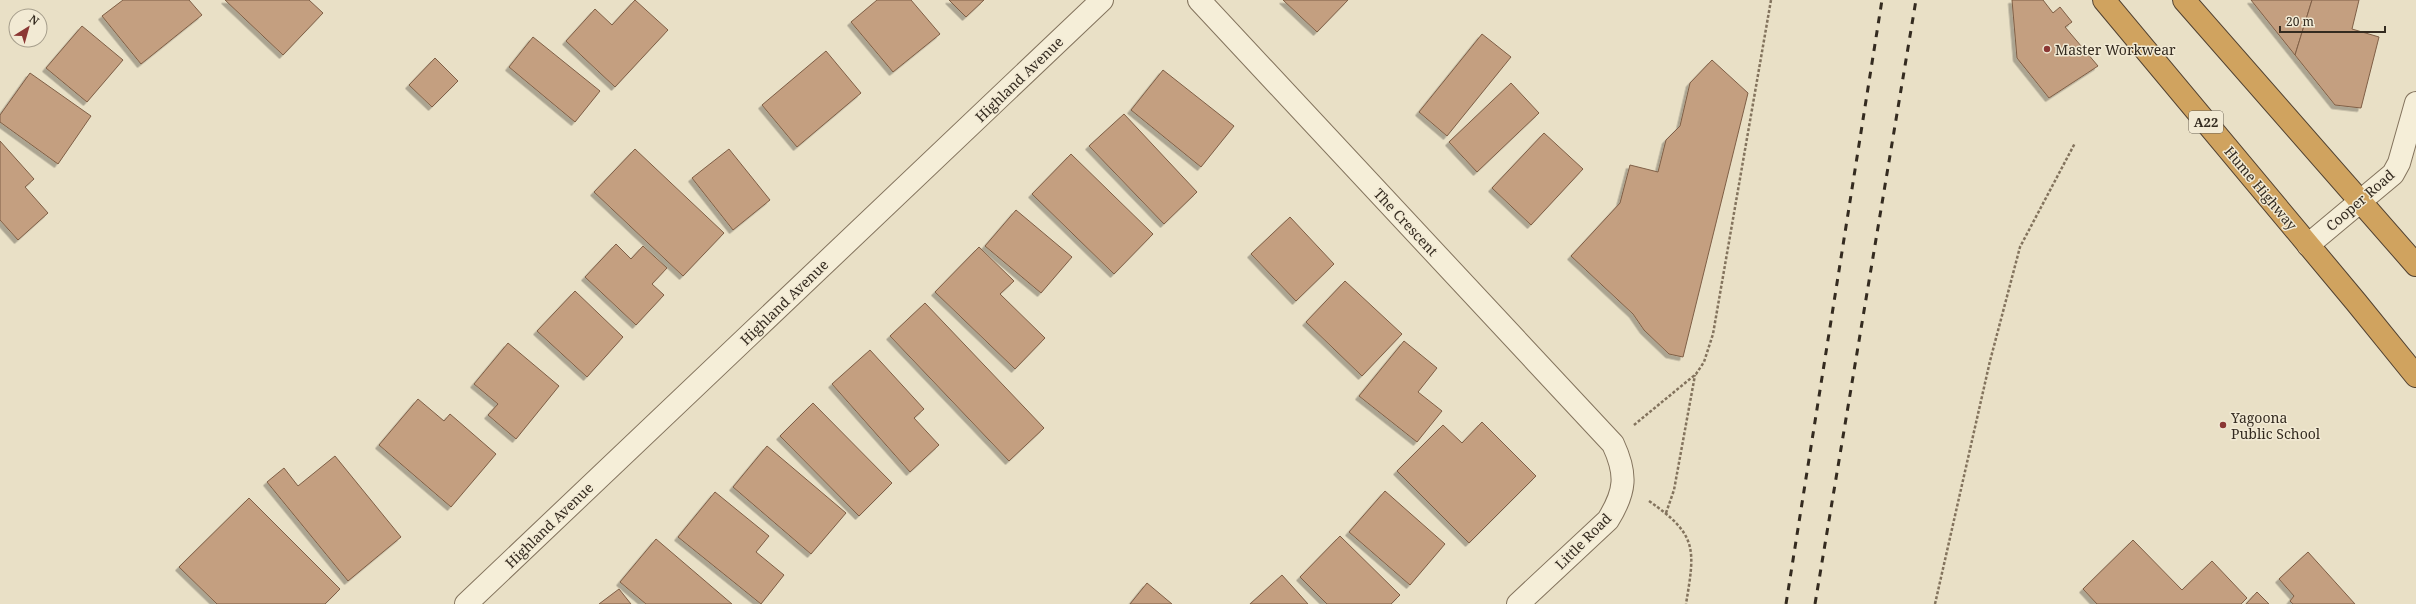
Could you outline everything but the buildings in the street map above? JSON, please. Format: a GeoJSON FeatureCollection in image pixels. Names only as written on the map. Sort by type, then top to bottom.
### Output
{"type":"FeatureCollection","features":[{"type":"Feature","properties":{"kind":"highway","name":"Hume Highway"},"geometry":{"type":"LineString","coordinates":[[2104,0],[2416,376]]}},
{"type":"Feature","properties":{"kind":"highway"},"geometry":{"type":"LineString","coordinates":[[2184,0],[2416,265]]}},
{"type":"Feature","properties":{"kind":"street","name":"Highland Avenue"},"geometry":{"type":"LineString","coordinates":[[466,604],[1102,0]]}},
{"type":"Feature","properties":{"kind":"street","name":"The Crescent"},"geometry":{"type":"LineString","coordinates":[[1198,0],[1612,444]]}},
{"type":"Feature","properties":{"kind":"street","name":"Cooper Road"},"geometry":{"type":"LineString","coordinates":[[2308,245],[2393,174],[2400,163],[2416,103]]}},
{"type":"Feature","properties":{"kind":"street","name":"Little Road"},"geometry":{"type":"LineString","coordinates":[[1518,604],[1608,520],[1619,503],[1623,483],[1622,463],[1612,444]]}},
{"type":"Feature","properties":{"kind":"path"},"geometry":{"type":"LineString","coordinates":[[1612,444],[1696,374],[1704,362],[1713,334],[1771,0]]}},
{"type":"Feature","properties":{"kind":"path"},"geometry":{"type":"LineString","coordinates":[[1935,604],[1990,361],[2020,247],[2075,143]]}},
{"type":"Feature","properties":{"kind":"path"},"geometry":{"type":"LineString","coordinates":[[1686,604],[1693,564],[1689,538],[1666,513],[1674,490],[1696,374]]}},
{"type":"Feature","properties":{"kind":"railway"},"geometry":{"type":"LineString","coordinates":[[1786,604],[1882,0]]}},
{"type":"Feature","properties":{"kind":"railway"},"geometry":{"type":"LineString","coordinates":[[1815,604],[1916,0]]}},
{"type":"Feature","properties":{"kind":"place","name":"Master Workwear"},"geometry":{"type":"Point","coordinates":[2047,49]}},
{"type":"Feature","properties":{"kind":"place","name":"Yagoona Public School"},"geometry":{"type":"Point","coordinates":[2223,425]}}]}
